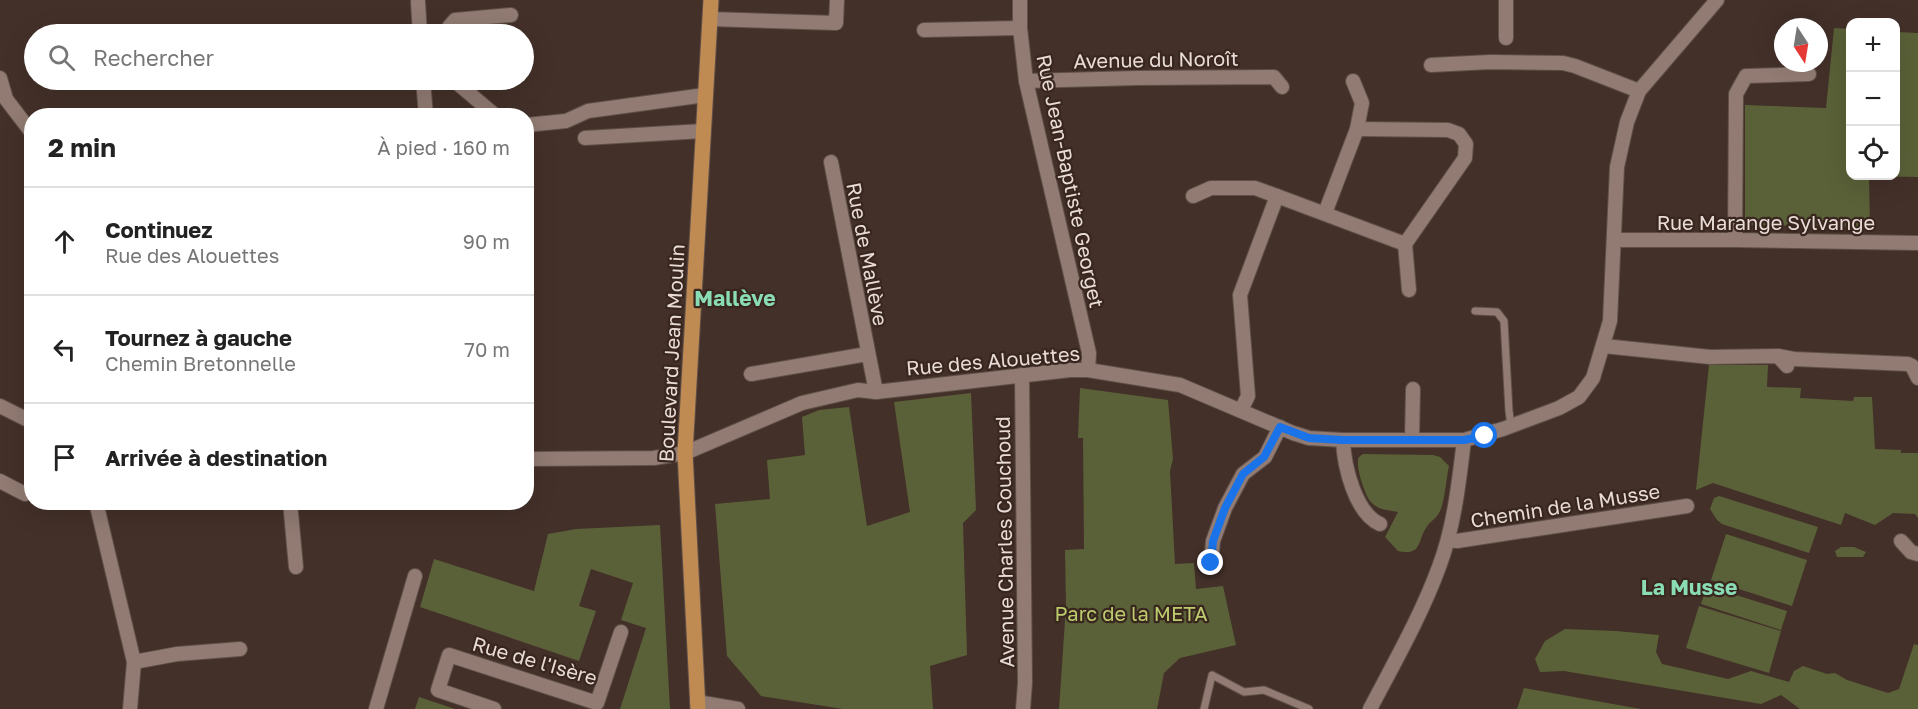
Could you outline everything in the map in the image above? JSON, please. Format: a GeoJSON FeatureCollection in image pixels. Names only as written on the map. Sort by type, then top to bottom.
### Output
{"type":"FeatureCollection","features":[{"type":"Feature","properties":{"kind":"main road","name":"Boulevard Jean Moulin"},"geometry":{"type":"LineString","coordinates":[[698,706],[685,453],[711,0]]}},
{"type":"Feature","properties":{"kind":"street"},"geometry":{"type":"LineString","coordinates":[[710,20],[836,23],[837,0]]}},
{"type":"Feature","properties":{"kind":"street","name":"Rue Jean-Baptiste Georget"},"geometry":{"type":"LineString","coordinates":[[1020,0],[1020,28],[1026,81],[1089,353],[1088,370]]}},
{"type":"Feature","properties":{"kind":"street"},"geometry":{"type":"LineString","coordinates":[[1506,0],[1506,38]]}},
{"type":"Feature","properties":{"kind":"street","name":"Rue des Alouettes"},"geometry":{"type":"LineString","coordinates":[[534,459],[654,458],[685,453],[802,403],[858,390],[876,392],[1070,370],[1088,370],[1179,385],[1309,438],[1464,440],[1485,436],[1559,408],[1580,397],[1593,378],[1610,321],[1617,167],[1627,122],[1639,92],[1717,0]]}},
{"type":"Feature","properties":{"kind":"street"},"geometry":{"type":"LineString","coordinates":[[418,2],[419,24]]}},
{"type":"Feature","properties":{"kind":"street"},"geometry":{"type":"LineString","coordinates":[[452,24],[455,20],[511,15]]}},
{"type":"Feature","properties":{"kind":"street"},"geometry":{"type":"LineString","coordinates":[[924,30],[1020,28]]}},
{"type":"Feature","properties":{"kind":"street"},"geometry":{"type":"LineString","coordinates":[[1431,65],[1490,62],[1563,63],[1639,92]]}},
{"type":"Feature","properties":{"kind":"street"},"geometry":{"type":"LineString","coordinates":[[1735,240],[1736,94],[1746,76],[1809,74]]}},
{"type":"Feature","properties":{"kind":"street","name":"Avenue du Noroît"},"geometry":{"type":"LineString","coordinates":[[1026,81],[1274,77],[1282,87]]}},
{"type":"Feature","properties":{"kind":"street"},"geometry":{"type":"LineString","coordinates":[[0,78],[6,99],[24,123]]}},
{"type":"Feature","properties":{"kind":"street"},"geometry":{"type":"LineString","coordinates":[[1325,213],[1357,129],[1362,103],[1353,81]]}},
{"type":"Feature","properties":{"kind":"street"},"geometry":{"type":"LineString","coordinates":[[424,90],[425,108]]}},
{"type":"Feature","properties":{"kind":"street"},"geometry":{"type":"LineString","coordinates":[[465,90],[487,108]]}},
{"type":"Feature","properties":{"kind":"street"},"geometry":{"type":"LineString","coordinates":[[534,124],[566,121],[588,111],[705,95]]}},
{"type":"Feature","properties":{"kind":"street"},"geometry":{"type":"LineString","coordinates":[[1357,129],[1448,130],[1459,134],[1466,144],[1465,158],[1405,244],[1409,290]]}},
{"type":"Feature","properties":{"kind":"street"},"geometry":{"type":"LineString","coordinates":[[585,138],[704,131]]}},
{"type":"Feature","properties":{"kind":"street","name":"Rue de Mallève"},"geometry":{"type":"LineString","coordinates":[[831,162],[876,392]]}},
{"type":"Feature","properties":{"kind":"street"},"geometry":{"type":"LineString","coordinates":[[1193,196],[1211,189],[1255,188],[1405,244]]}},
{"type":"Feature","properties":{"kind":"street"},"geometry":{"type":"LineString","coordinates":[[1241,410],[1248,396],[1240,295],[1277,196]]}},
{"type":"Feature","properties":{"kind":"street","name":"Rue Marange Sylvange"},"geometry":{"type":"LineString","coordinates":[[1614,240],[1918,243]]}},
{"type":"Feature","properties":{"kind":"street"},"geometry":{"type":"LineString","coordinates":[[1604,346],[1710,357],[1908,364],[1912,366],[1918,378]]}},
{"type":"Feature","properties":{"kind":"street","name":"Rue de Mallève"},"geometry":{"type":"LineString","coordinates":[[751,374],[867,354]]}},
{"type":"Feature","properties":{"kind":"street","name":"Avenue Charles Couchoud"},"geometry":{"type":"LineString","coordinates":[[1022,375],[1025,683],[1023,709]]}},
{"type":"Feature","properties":{"kind":"street"},"geometry":{"type":"LineString","coordinates":[[1412,440],[1413,389]]}},
{"type":"Feature","properties":{"kind":"street"},"geometry":{"type":"LineString","coordinates":[[0,406],[24,418]]}},
{"type":"Feature","properties":{"kind":"street"},"geometry":{"type":"LineString","coordinates":[[1211,563],[1213,541],[1225,508],[1243,474],[1264,457],[1280,427]]}},
{"type":"Feature","properties":{"kind":"street"},"geometry":{"type":"LineString","coordinates":[[1342,440],[1345,459],[1358,499],[1365,513],[1380,524]]}},
{"type":"Feature","properties":{"kind":"street"},"geometry":{"type":"LineString","coordinates":[[1370,709],[1439,568],[1448,540],[1464,440]]}},
{"type":"Feature","properties":{"kind":"street"},"geometry":{"type":"LineString","coordinates":[[0,481],[24,493]]}},
{"type":"Feature","properties":{"kind":"street","name":"Chemin de la Musse"},"geometry":{"type":"LineString","coordinates":[[1448,540],[1457,541],[1687,506]]}},
{"type":"Feature","properties":{"kind":"street"},"geometry":{"type":"LineString","coordinates":[[98,510],[134,662],[130,709]]}},
{"type":"Feature","properties":{"kind":"street"},"geometry":{"type":"LineString","coordinates":[[291,510],[296,567]]}},
{"type":"Feature","properties":{"kind":"street"},"geometry":{"type":"LineString","coordinates":[[1901,541],[1911,552],[1918,554]]}},
{"type":"Feature","properties":{"kind":"street"},"geometry":{"type":"LineString","coordinates":[[376,709],[415,576]]}},
{"type":"Feature","properties":{"kind":"street","name":"Rue de l'Isère"},"geometry":{"type":"LineString","coordinates":[[494,709],[438,690],[449,655],[596,706],[621,632]]}},
{"type":"Feature","properties":{"kind":"street"},"geometry":{"type":"LineString","coordinates":[[134,662],[177,654],[240,649]]}},
{"type":"Feature","properties":{"kind":"street"},"geometry":{"type":"LineString","coordinates":[[698,706],[738,709]]}},
{"type":"Feature","properties":{"kind":"lane"},"geometry":{"type":"LineString","coordinates":[[1475,311],[1497,312],[1504,321],[1511,426]]}},
{"type":"Feature","properties":{"kind":"lane"},"geometry":{"type":"LineString","coordinates":[[1204,709],[1212,675],[1244,692],[1264,690],[1309,709]]}},
{"type":"Feature","properties":{"kind":"green space"},"geometry":{"type":"Polygon","coordinates":[[[1834,28],[1846,29],[1846,180],[1869,180],[1870,227],[1745,225],[1745,105],[1826,108],[1834,28]]]}},
{"type":"Feature","properties":{"kind":"green space"},"geometry":{"type":"Polygon","coordinates":[[[1900,32],[1918,33],[1918,177],[1900,177],[1900,32]]]}},
{"type":"Feature","properties":{"kind":"green space"},"geometry":{"type":"Polygon","coordinates":[[[1709,365],[1768,365],[1767,387],[1801,388],[1800,398],[1853,401],[1854,397],[1872,397],[1875,449],[1918,453],[1918,518],[1915,514],[1893,513],[1875,525],[1845,513],[1841,525],[1713,483],[1696,490],[1709,365]]]}},
{"type":"Feature","properties":{"kind":"green space","name":"Parc de la META"},"geometry":{"type":"Polygon","coordinates":[[[1080,388],[1168,400],[1173,459],[1170,471],[1175,564],[1194,563],[1196,589],[1223,586],[1236,645],[1180,658],[1164,673],[1157,709],[1059,709],[1066,606],[1065,550],[1084,549],[1083,438],[1078,438],[1080,388]]]}},
{"type":"Feature","properties":{"kind":"green space"},"geometry":{"type":"Polygon","coordinates":[[[971,393],[976,510],[963,523],[967,655],[930,666],[933,709],[843,709],[761,696],[727,656],[715,504],[770,499],[767,460],[805,455],[802,417],[819,410],[849,407],[867,526],[910,512],[894,402],[971,393]]]}},
{"type":"Feature","properties":{"kind":"green space"},"geometry":{"type":"Polygon","coordinates":[[[1363,454],[1433,455],[1440,457],[1449,466],[1441,509],[1427,526],[1415,550],[1398,551],[1385,537],[1398,512],[1380,508],[1369,499],[1358,465],[1358,458],[1363,454]]]}},
{"type":"Feature","properties":{"kind":"green space"},"geometry":{"type":"Polygon","coordinates":[[[1719,496],[1818,527],[1809,553],[1722,524],[1710,509],[1714,498],[1719,496]]]}},
{"type":"Feature","properties":{"kind":"green space"},"geometry":{"type":"Polygon","coordinates":[[[660,525],[670,709],[620,709],[646,628],[621,620],[633,583],[591,569],[579,606],[596,611],[579,661],[420,607],[434,559],[534,591],[548,534],[576,529],[660,525]]]}},
{"type":"Feature","properties":{"kind":"green space"},"geometry":{"type":"Polygon","coordinates":[[[1726,534],[1807,560],[1792,606],[1711,580],[1726,534]]]}},
{"type":"Feature","properties":{"kind":"green space"},"geometry":{"type":"Polygon","coordinates":[[[1841,547],[1854,547],[1866,552],[1863,557],[1837,557],[1835,551],[1841,547]]]}},
{"type":"Feature","properties":{"kind":"green space"},"geometry":{"type":"Polygon","coordinates":[[[1707,586],[1787,611],[1781,630],[1701,604],[1707,586]]]}},
{"type":"Feature","properties":{"kind":"green space"},"geometry":{"type":"Polygon","coordinates":[[[1699,606],[1781,631],[1769,673],[1686,648],[1699,606]]]}},
{"type":"Feature","properties":{"kind":"green space"},"geometry":{"type":"Polygon","coordinates":[[[1565,629],[1659,635],[1656,652],[1662,664],[1728,679],[1751,671],[1789,682],[1794,671],[1803,666],[1827,674],[1835,673],[1847,680],[1888,693],[1899,689],[1914,644],[1918,645],[1918,709],[1800,709],[1781,695],[1761,704],[1564,671],[1540,672],[1535,659],[1545,641],[1565,629]]]}},
{"type":"Feature","properties":{"kind":"green space"},"geometry":{"type":"Polygon","coordinates":[[[1524,688],[1641,709],[1517,709],[1524,688]]]}},
{"type":"Feature","properties":{"kind":"green space"},"geometry":{"type":"Polygon","coordinates":[[[419,697],[455,709],[415,709],[419,697]]]}},
{"type":"Feature","properties":{"kind":"district","name":"Mallève"},"geometry":{"type":"Point","coordinates":[735,298]}},
{"type":"Feature","properties":{"kind":"district","name":"La Musse"},"geometry":{"type":"Point","coordinates":[1689,587]}},
{"type":"Feature","properties":{"kind":"route"},"geometry":{"type":"LineString","coordinates":[[1211,563],[1213,541],[1225,508],[1243,474],[1264,457],[1280,427],[1309,438],[1342,440],[1464,440],[1485,436]]}}]}
